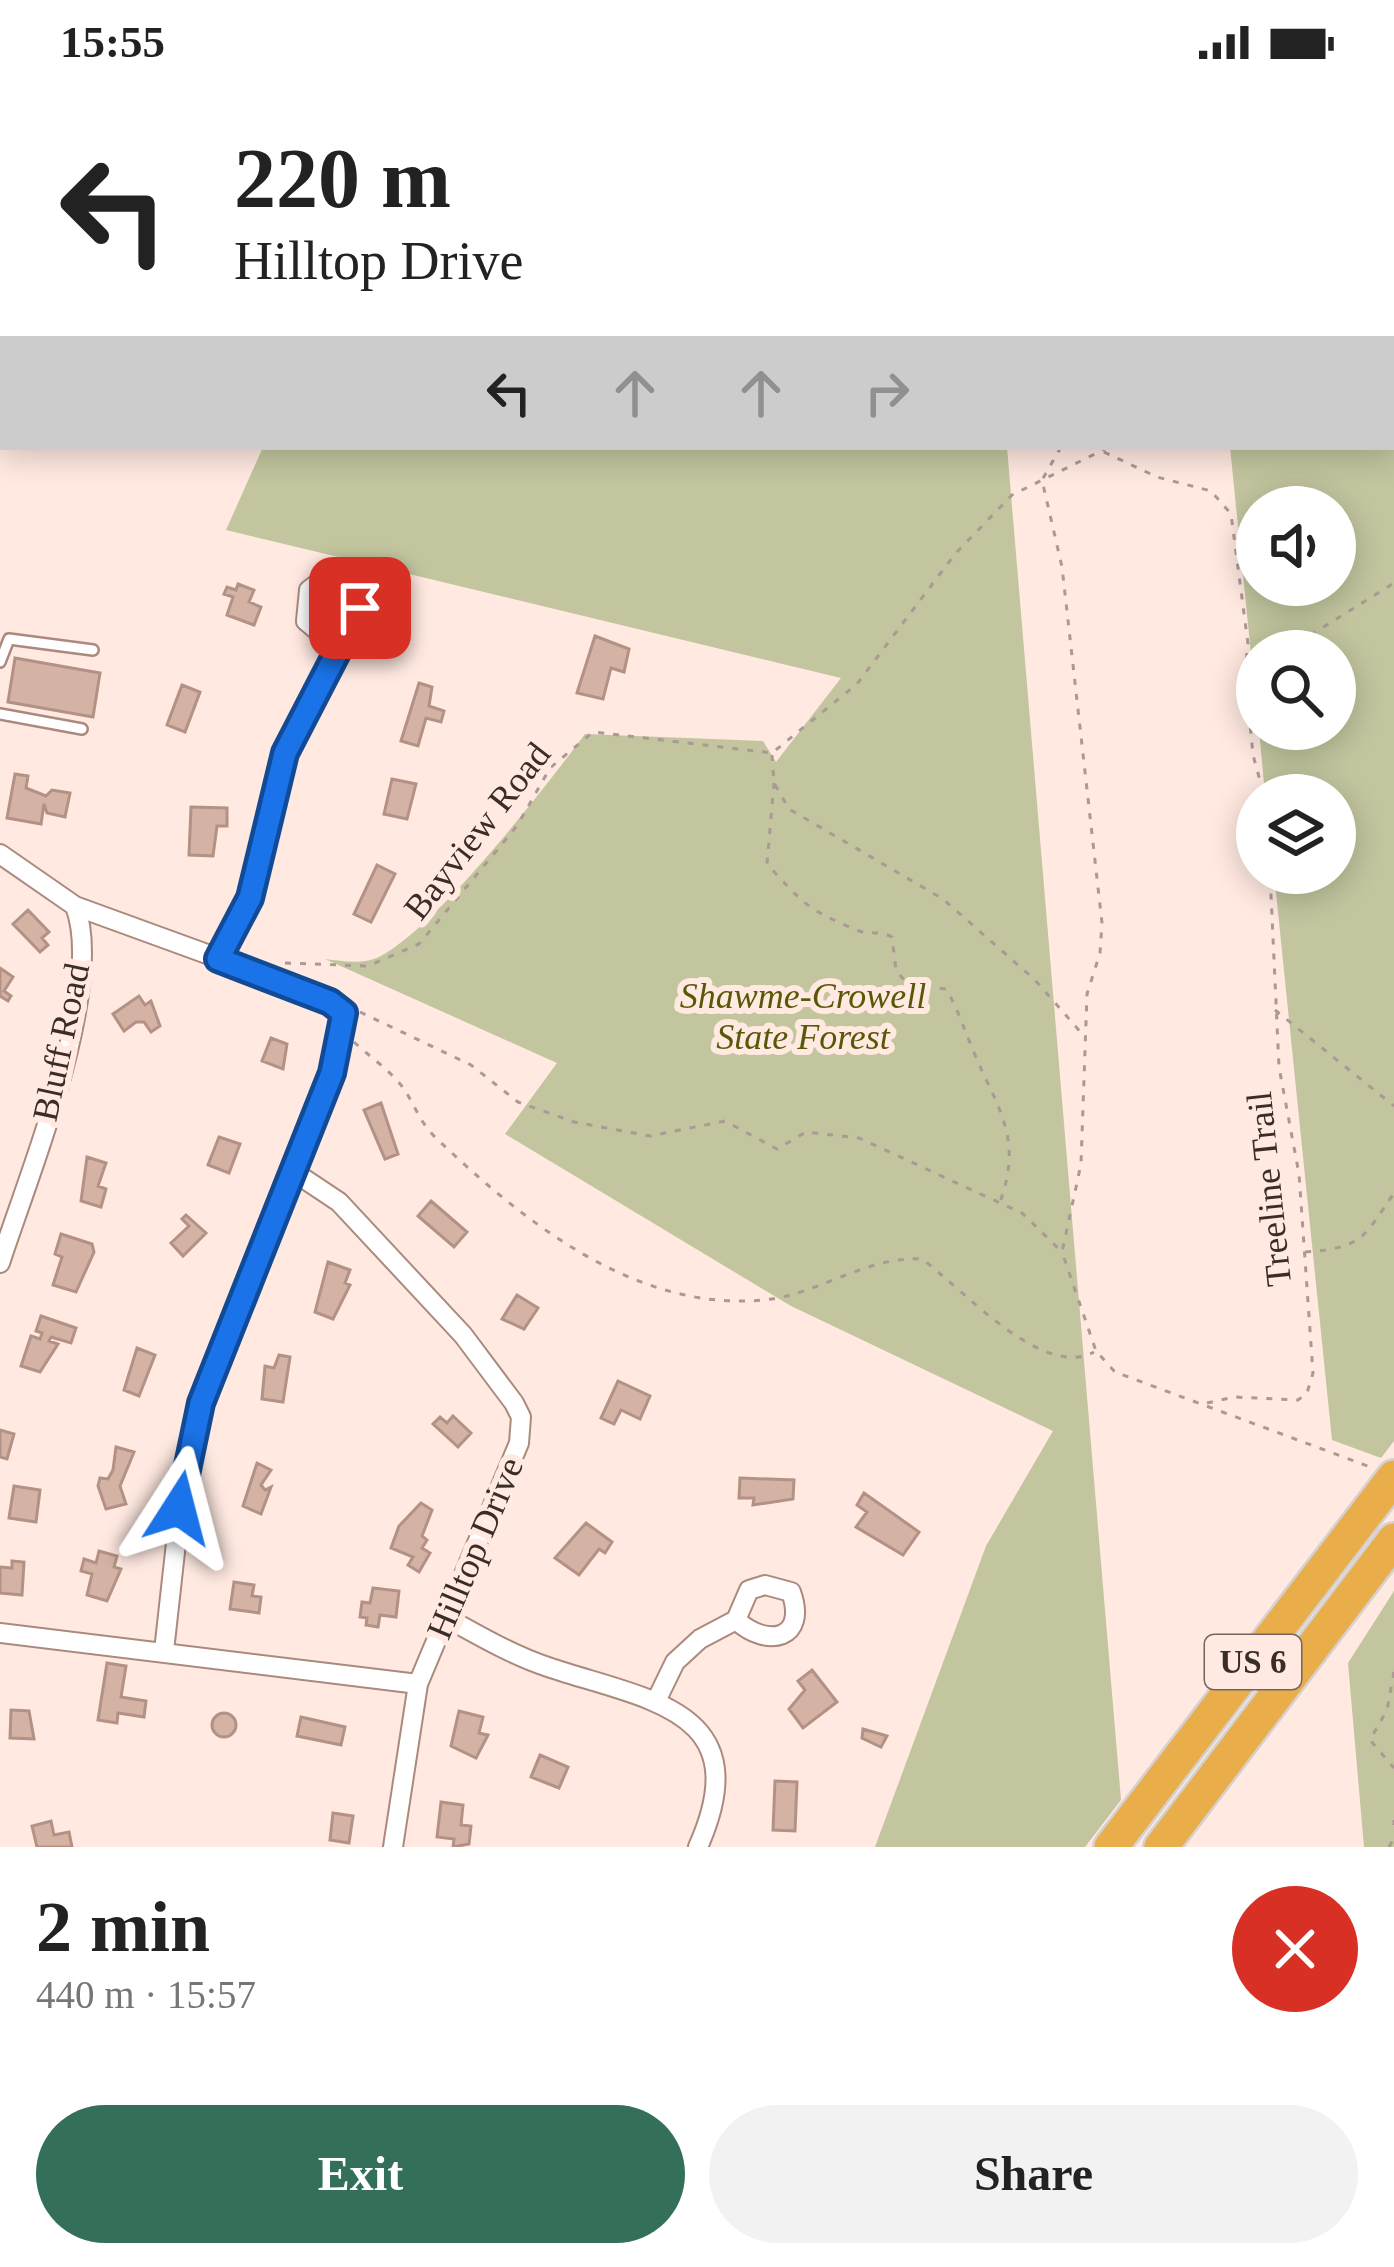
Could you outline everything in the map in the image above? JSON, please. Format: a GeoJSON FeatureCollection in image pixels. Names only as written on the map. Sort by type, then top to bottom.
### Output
{"type":"FeatureCollection","features":[{"type":"Feature","properties":{"kind":"highway","name":"US 6"},"geometry":{"type":"LineString","coordinates":[[1111,1847],[1394,1477]]}},
{"type":"Feature","properties":{"kind":"highway","name":"US 6"},"geometry":{"type":"LineString","coordinates":[[1161,1847],[1394,1540]]}},
{"type":"Feature","properties":{"kind":"street"},"geometry":{"type":"LineString","coordinates":[[218,959],[250,898],[285,753],[337,647]]}},
{"type":"Feature","properties":{"kind":"street"},"geometry":{"type":"LineString","coordinates":[[0,854],[75,906],[330,1002],[344,1026],[294,1172],[201,1403],[185,1462],[164,1651]]}},
{"type":"Feature","properties":{"kind":"street","name":"Bluff Road"},"geometry":{"type":"LineString","coordinates":[[0,1264],[58,1082],[77,998],[82,956],[75,906]]}},
{"type":"Feature","properties":{"kind":"street","name":"Hilltop Drive"},"geometry":{"type":"LineString","coordinates":[[0,1633],[418,1684],[519,1443],[520,1417],[490,1369],[407,1272],[339,1202],[294,1172]]}},
{"type":"Feature","properties":{"kind":"street"},"geometry":{"type":"LineString","coordinates":[[447,1618],[551,1668],[657,1699],[703,1737],[715,1762],[714,1809],[698,1847]]}},
{"type":"Feature","properties":{"kind":"street"},"geometry":{"type":"LineString","coordinates":[[657,1699],[675,1662],[700,1639],[736,1620]]}},
{"type":"Feature","properties":{"kind":"street"},"geometry":{"type":"LineString","coordinates":[[393,1847],[418,1684]]}},
{"type":"Feature","properties":{"kind":"lane"},"geometry":{"type":"LineString","coordinates":[[0,662],[9,639],[93,650]]}},
{"type":"Feature","properties":{"kind":"lane"},"geometry":{"type":"LineString","coordinates":[[0,714],[82,729]]}},
{"type":"Feature","properties":{"kind":"path"},"geometry":{"type":"LineString","coordinates":[[1059,450],[1042,480],[1063,567],[1102,923],[1100,952],[1087,994],[1085,1128],[1062,1252]]}},
{"type":"Feature","properties":{"kind":"path"},"geometry":{"type":"LineString","coordinates":[[999,1203],[1009,1177],[1011,1141],[964,1021],[946,989],[908,985],[896,970],[892,937],[879,930],[863,933],[799,904],[767,864],[772,753],[857,684],[982,524],[1012,495],[1105,450]]}},
{"type":"Feature","properties":{"kind":"path"},"geometry":{"type":"LineString","coordinates":[[1102,452],[1222,499],[1234,524],[1246,630]]}},
{"type":"Feature","properties":{"kind":"path"},"geometry":{"type":"LineString","coordinates":[[1319,630],[1394,583]]}},
{"type":"Feature","properties":{"kind":"path","name":"Bayview Road"},"geometry":{"type":"LineString","coordinates":[[261,974],[289,962],[368,966],[419,944],[517,826],[550,768],[592,731],[772,753]]}},
{"type":"Feature","properties":{"kind":"path"},"geometry":{"type":"LineString","coordinates":[[774,783],[789,809],[802,818],[943,899],[1035,980],[1085,1036]]}},
{"type":"Feature","properties":{"kind":"path","name":"Treeline Trail"},"geometry":{"type":"LineString","coordinates":[[1206,1404],[1234,1397],[1288,1402],[1307,1393],[1314,1363],[1305,1314],[1306,1252],[1275,1010],[1271,894]]}},
{"type":"Feature","properties":{"kind":"path"},"geometry":{"type":"LineString","coordinates":[[1275,1010],[1394,1106]]}},
{"type":"Feature","properties":{"kind":"path"},"geometry":{"type":"LineString","coordinates":[[1096,1351],[1076,1358],[1027,1347],[980,1302],[922,1259],[872,1264],[764,1300],[728,1300],[614,1275],[550,1233],[436,1138],[415,1115],[403,1087],[344,1026],[364,1011],[471,1065],[518,1102],[574,1122],[650,1136],[725,1121],[760,1145],[787,1145],[806,1132],[859,1138],[1022,1213],[1062,1252],[1096,1351],[1115,1372],[1394,1477]]}},
{"type":"Feature","properties":{"kind":"path"},"geometry":{"type":"LineString","coordinates":[[1306,1252],[1342,1249],[1369,1236],[1394,1193]]}},
{"type":"Feature","properties":{"kind":"path"},"geometry":{"type":"LineString","coordinates":[[1394,1672],[1387,1709],[1370,1740],[1394,1768]]}},
{"type":"Feature","properties":{"kind":"path"},"geometry":{"type":"LineString","coordinates":[[1389,1847],[1394,1838]]}},
{"type":"Feature","properties":{"kind":"green space","name":"Shawme-Crowell State Forest"},"geometry":{"type":"Polygon","coordinates":[[[262,450],[1007,450],[1121,1800],[1085,1847],[875,1847],[986,1546],[1053,1431],[791,1306],[505,1134],[557,1063],[325,959],[373,959],[403,941],[459,888],[585,734],[763,741],[776,762],[841,678],[226,530],[262,450]]]}},
{"type":"Feature","properties":{"kind":"green space"},"geometry":{"type":"Polygon","coordinates":[[[1230,450],[1394,450],[1394,1441],[1381,1458],[1332,1440],[1276,894],[1356,894],[1356,774],[1263,774],[1261,750],[1356,750],[1356,630],[1249,630],[1246,606],[1356,606],[1356,486],[1236,486],[1236,506],[1230,450]]]}},
{"type":"Feature","properties":{"kind":"green space"},"geometry":{"type":"Polygon","coordinates":[[[1394,1591],[1394,1847],[1364,1847],[1348,1663],[1394,1591]]]}},
{"type":"Feature","properties":{"kind":"building"},"geometry":{"type":"Polygon","coordinates":[[[238,584],[254,590],[249,602],[261,607],[254,625],[227,615],[233,597],[224,594],[227,587],[236,590],[238,584]]]}},
{"type":"Feature","properties":{"kind":"building"},"geometry":{"type":"Polygon","coordinates":[[[595,636],[629,649],[624,672],[611,668],[603,699],[577,693],[595,636]]]}},
{"type":"Feature","properties":{"kind":"building"},"geometry":{"type":"Polygon","coordinates":[[[15,658],[100,673],[93,717],[8,702],[15,658]]]}},
{"type":"Feature","properties":{"kind":"building"},"geometry":{"type":"Polygon","coordinates":[[[419,683],[432,687],[429,706],[444,711],[441,722],[426,718],[418,746],[401,741],[419,683]]]}},
{"type":"Feature","properties":{"kind":"building"},"geometry":{"type":"Polygon","coordinates":[[[182,685],[200,692],[185,732],[167,725],[182,685]]]}},
{"type":"Feature","properties":{"kind":"building"},"geometry":{"type":"Polygon","coordinates":[[[15,774],[28,776],[26,788],[46,796],[52,790],[70,793],[65,817],[47,813],[44,804],[41,824],[7,818],[15,774]]]}},
{"type":"Feature","properties":{"kind":"building"},"geometry":{"type":"Polygon","coordinates":[[[392,779],[416,784],[407,819],[384,814],[392,779]]]}},
{"type":"Feature","properties":{"kind":"building"},"geometry":{"type":"Polygon","coordinates":[[[191,807],[227,808],[227,826],[217,826],[213,856],[189,855],[191,807]]]}},
{"type":"Feature","properties":{"kind":"building"},"geometry":{"type":"Polygon","coordinates":[[[377,865],[395,874],[371,922],[354,914],[377,865]]]}},
{"type":"Feature","properties":{"kind":"building"},"geometry":{"type":"Polygon","coordinates":[[[28,910],[49,932],[42,938],[48,945],[40,952],[13,924],[28,910]]]}},
{"type":"Feature","properties":{"kind":"building"},"geometry":{"type":"Polygon","coordinates":[[[0,968],[13,977],[4,991],[11,996],[8,1001],[0,996],[0,968]]]}},
{"type":"Feature","properties":{"kind":"building"},"geometry":{"type":"Polygon","coordinates":[[[139,996],[145,1005],[151,1001],[160,1026],[151,1032],[144,1022],[136,1022],[124,1031],[113,1014],[139,996]]]}},
{"type":"Feature","properties":{"kind":"building"},"geometry":{"type":"Polygon","coordinates":[[[271,1038],[287,1044],[283,1069],[262,1061],[271,1038]]]}},
{"type":"Feature","properties":{"kind":"building"},"geometry":{"type":"Polygon","coordinates":[[[381,1103],[398,1154],[385,1159],[364,1110],[381,1103]]]}},
{"type":"Feature","properties":{"kind":"building"},"geometry":{"type":"Polygon","coordinates":[[[219,1137],[240,1144],[229,1173],[208,1165],[219,1137]]]}},
{"type":"Feature","properties":{"kind":"building"},"geometry":{"type":"Polygon","coordinates":[[[87,1157],[106,1163],[98,1186],[106,1189],[101,1207],[81,1201],[87,1157]]]}},
{"type":"Feature","properties":{"kind":"building"},"geometry":{"type":"Polygon","coordinates":[[[431,1201],[467,1232],[454,1247],[418,1216],[431,1201]]]}},
{"type":"Feature","properties":{"kind":"building"},"geometry":{"type":"Polygon","coordinates":[[[186,1215],[206,1233],[183,1256],[171,1243],[189,1226],[182,1219],[186,1215]]]}},
{"type":"Feature","properties":{"kind":"building"},"geometry":{"type":"Polygon","coordinates":[[[61,1234],[92,1244],[94,1252],[76,1292],[53,1285],[62,1257],[55,1254],[61,1234]]]}},
{"type":"Feature","properties":{"kind":"building"},"geometry":{"type":"Polygon","coordinates":[[[328,1262],[350,1270],[345,1283],[350,1285],[333,1319],[315,1312],[328,1262]]]}},
{"type":"Feature","properties":{"kind":"building"},"geometry":{"type":"Polygon","coordinates":[[[517,1295],[538,1308],[524,1329],[502,1319],[517,1295]]]}},
{"type":"Feature","properties":{"kind":"building"},"geometry":{"type":"Polygon","coordinates":[[[41,1316],[76,1328],[71,1343],[51,1337],[49,1341],[58,1344],[40,1372],[21,1366],[31,1336],[40,1339],[42,1333],[36,1331],[41,1316]]]}},
{"type":"Feature","properties":{"kind":"building"},"geometry":{"type":"Polygon","coordinates":[[[137,1348],[155,1355],[139,1396],[124,1390],[137,1348]]]}},
{"type":"Feature","properties":{"kind":"building"},"geometry":{"type":"Polygon","coordinates":[[[279,1355],[290,1357],[283,1402],[262,1399],[265,1366],[274,1368],[279,1355]]]}},
{"type":"Feature","properties":{"kind":"building"},"geometry":{"type":"Polygon","coordinates":[[[618,1381],[650,1396],[640,1419],[621,1410],[614,1424],[601,1418],[618,1381]]]}},
{"type":"Feature","properties":{"kind":"building"},"geometry":{"type":"Polygon","coordinates":[[[453,1416],[471,1433],[458,1447],[433,1424],[440,1417],[447,1423],[453,1416]]]}},
{"type":"Feature","properties":{"kind":"building"},"geometry":{"type":"Polygon","coordinates":[[[0,1430],[14,1434],[7,1459],[0,1457],[0,1430]]]}},
{"type":"Feature","properties":{"kind":"building"},"geometry":{"type":"Polygon","coordinates":[[[116,1447],[134,1452],[120,1486],[126,1504],[106,1509],[98,1486],[100,1478],[108,1479],[113,1470],[116,1447]]]}},
{"type":"Feature","properties":{"kind":"building"},"geometry":{"type":"Polygon","coordinates":[[[257,1463],[271,1470],[261,1485],[265,1490],[271,1487],[261,1514],[243,1506],[257,1463]]]}},
{"type":"Feature","properties":{"kind":"building"},"geometry":{"type":"Polygon","coordinates":[[[740,1478],[794,1480],[793,1499],[753,1505],[754,1498],[739,1498],[740,1478]]]}},
{"type":"Feature","properties":{"kind":"building"},"geometry":{"type":"Polygon","coordinates":[[[14,1486],[40,1490],[36,1522],[9,1518],[14,1486]]]}},
{"type":"Feature","properties":{"kind":"building"},"geometry":{"type":"Polygon","coordinates":[[[864,1493],[919,1532],[903,1555],[856,1527],[867,1512],[857,1505],[864,1493]]]}},
{"type":"Feature","properties":{"kind":"building"},"geometry":{"type":"Polygon","coordinates":[[[421,1503],[432,1510],[422,1536],[427,1540],[422,1548],[430,1553],[419,1572],[408,1565],[413,1557],[391,1548],[399,1526],[421,1503]]]}},
{"type":"Feature","properties":{"kind":"building"},"geometry":{"type":"Polygon","coordinates":[[[586,1523],[612,1542],[605,1553],[599,1549],[579,1575],[555,1558],[586,1523]]]}},
{"type":"Feature","properties":{"kind":"building"},"geometry":{"type":"Polygon","coordinates":[[[99,1551],[117,1556],[114,1567],[121,1569],[107,1601],[87,1595],[92,1574],[81,1571],[84,1559],[96,1563],[99,1551]]]}},
{"type":"Feature","properties":{"kind":"building"},"geometry":{"type":"Polygon","coordinates":[[[12,1561],[24,1562],[22,1595],[0,1593],[0,1567],[12,1568],[12,1561]]]}},
{"type":"Feature","properties":{"kind":"building"},"geometry":{"type":"Polygon","coordinates":[[[234,1582],[254,1585],[252,1596],[261,1597],[259,1613],[230,1609],[234,1582]]]}},
{"type":"Feature","properties":{"kind":"building"},"geometry":{"type":"Polygon","coordinates":[[[373,1588],[399,1591],[396,1617],[380,1615],[378,1627],[366,1625],[367,1618],[360,1617],[362,1602],[370,1603],[373,1588]]]}},
{"type":"Feature","properties":{"kind":"building"},"geometry":{"type":"Polygon","coordinates":[[[107,1663],[126,1666],[121,1697],[146,1701],[144,1717],[118,1713],[117,1723],[98,1720],[107,1663]]]}},
{"type":"Feature","properties":{"kind":"building"},"geometry":{"type":"Polygon","coordinates":[[[812,1670],[837,1702],[803,1728],[789,1709],[805,1690],[798,1681],[812,1670]]]}},
{"type":"Feature","properties":{"kind":"building"},"geometry":{"type":"Polygon","coordinates":[[[11,1710],[29,1711],[34,1739],[10,1738],[11,1710]]]}},
{"type":"Feature","properties":{"kind":"building"},"geometry":{"type":"Polygon","coordinates":[[[459,1711],[483,1717],[479,1733],[488,1735],[476,1758],[451,1746],[459,1711]]]}},
{"type":"Feature","properties":{"kind":"building"},"geometry":{"type":"Polygon","coordinates":[[[224,1713],[236,1725],[224,1737],[212,1725],[224,1713]]]}},
{"type":"Feature","properties":{"kind":"building"},"geometry":{"type":"Polygon","coordinates":[[[301,1717],[345,1727],[341,1745],[297,1736],[301,1717]]]}},
{"type":"Feature","properties":{"kind":"building"},"geometry":{"type":"Polygon","coordinates":[[[863,1729],[887,1736],[881,1747],[862,1738],[863,1729]]]}},
{"type":"Feature","properties":{"kind":"building"},"geometry":{"type":"Polygon","coordinates":[[[540,1755],[568,1767],[559,1788],[531,1777],[540,1755]]]}},
{"type":"Feature","properties":{"kind":"building"},"geometry":{"type":"Polygon","coordinates":[[[775,1781],[797,1782],[795,1831],[773,1830],[775,1781]]]}},
{"type":"Feature","properties":{"kind":"building"},"geometry":{"type":"Polygon","coordinates":[[[441,1802],[463,1805],[461,1825],[471,1826],[469,1844],[453,1847],[454,1839],[437,1837],[441,1802]]]}},
{"type":"Feature","properties":{"kind":"building"},"geometry":{"type":"Polygon","coordinates":[[[333,1813],[353,1816],[349,1843],[330,1840],[333,1813]]]}},
{"type":"Feature","properties":{"kind":"building"},"geometry":{"type":"Polygon","coordinates":[[[51,1821],[54,1835],[69,1832],[72,1847],[37,1847],[32,1826],[51,1821]]]}},
{"type":"Feature","properties":{"kind":"route"},"geometry":{"type":"LineString","coordinates":[[179,1508],[201,1403],[332,1073],[346,1024],[344,1013],[330,1002],[218,959],[250,898],[285,753],[337,647],[350,636],[360,608]]}}]}
